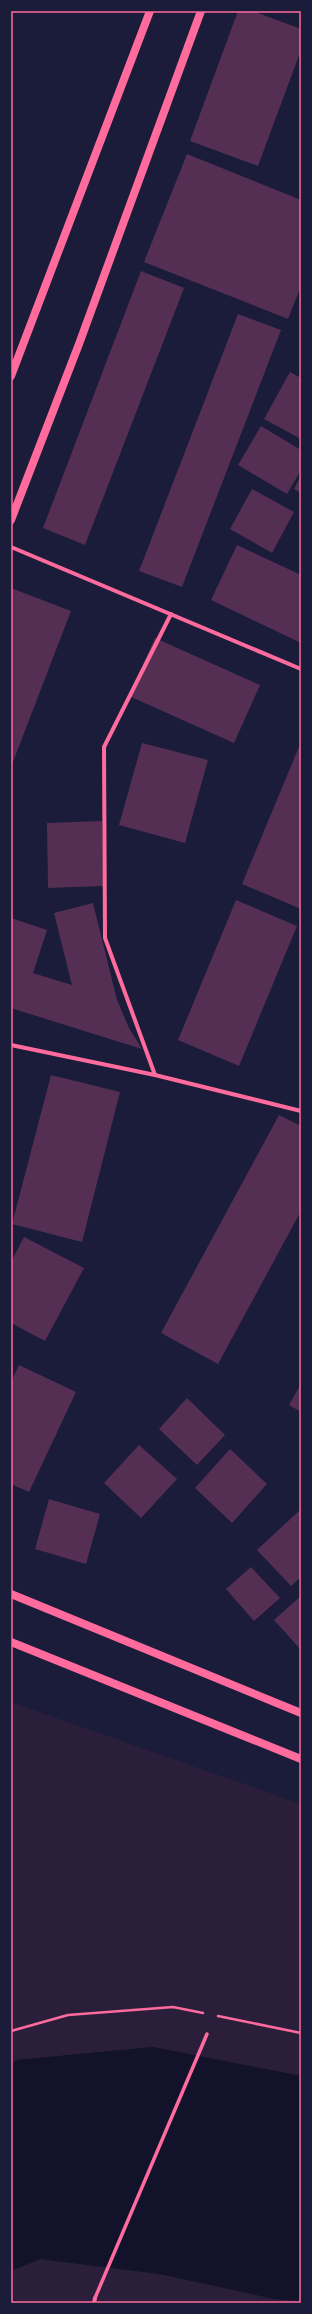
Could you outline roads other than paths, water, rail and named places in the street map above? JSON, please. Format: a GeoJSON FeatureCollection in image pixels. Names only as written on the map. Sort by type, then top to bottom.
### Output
{"type":"FeatureCollection","features":[{"type":"Feature","properties":{"kind":"main road"},"geometry":{"type":"LineString","coordinates":[[11,376],[150,11]]}},
{"type":"Feature","properties":{"kind":"main road"},"geometry":{"type":"LineString","coordinates":[[11,520],[82,337],[201,11]]}},
{"type":"Feature","properties":{"kind":"main road"},"geometry":{"type":"LineString","coordinates":[[11,1594],[301,1713]]}},
{"type":"Feature","properties":{"kind":"main road"},"geometry":{"type":"LineString","coordinates":[[11,1642],[301,1759]]}},
{"type":"Feature","properties":{"kind":"street"},"geometry":{"type":"LineString","coordinates":[[11,547],[301,669]]}},
{"type":"Feature","properties":{"kind":"street"},"geometry":{"type":"LineString","coordinates":[[155,1075],[105,938],[104,747],[171,614]]}},
{"type":"Feature","properties":{"kind":"street"},"geometry":{"type":"LineString","coordinates":[[11,1045],[155,1075],[301,1111]]}},
{"type":"Feature","properties":{"kind":"street"},"geometry":{"type":"LineString","coordinates":[[94,2303],[207,2034]]}}]}
